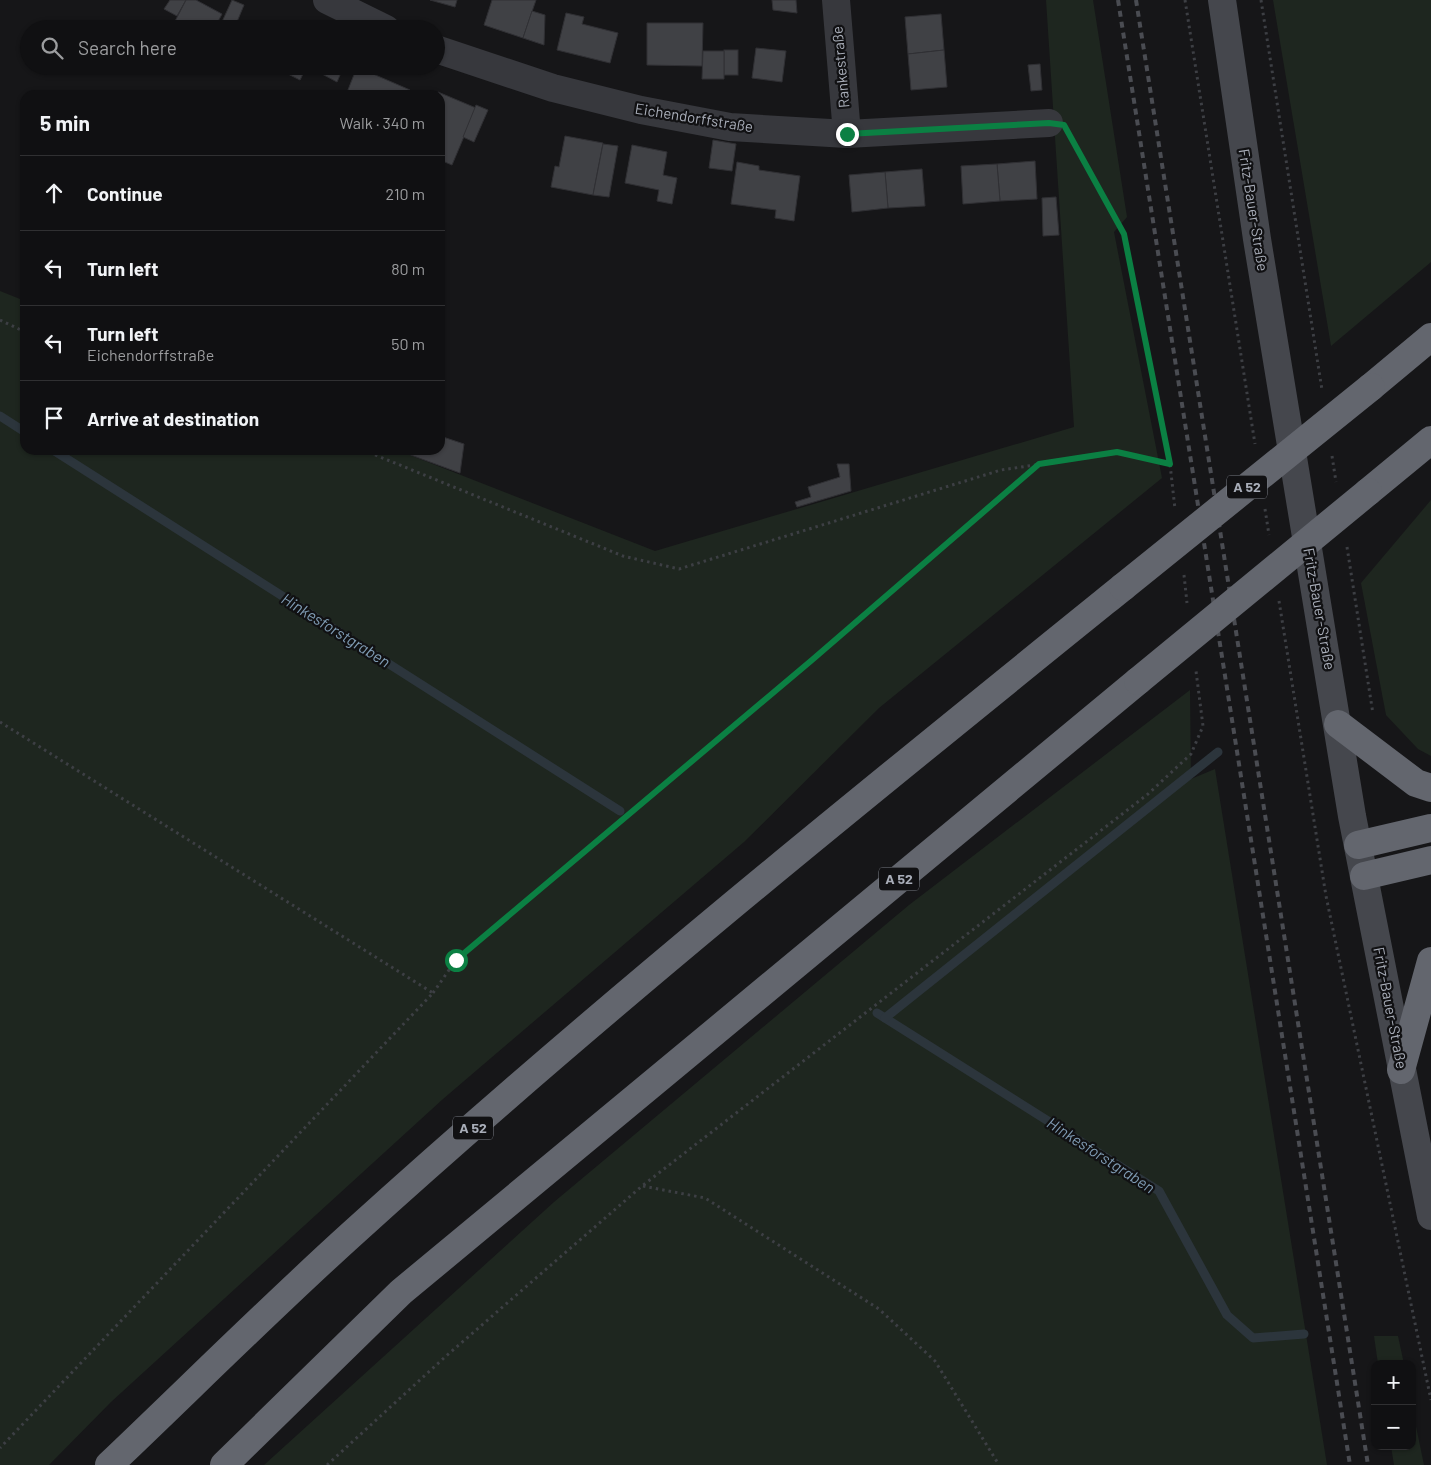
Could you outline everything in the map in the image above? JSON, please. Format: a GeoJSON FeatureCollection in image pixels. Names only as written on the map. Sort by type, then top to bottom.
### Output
{"type":"FeatureCollection","features":[{"type":"Feature","properties":{"kind":"highway","name":"A 52"},"geometry":{"type":"LineString","coordinates":[[109,1465],[353,1233],[574,1039],[851,806],[1431,337]]}},
{"type":"Feature","properties":{"kind":"highway","name":"A 52"},"geometry":{"type":"LineString","coordinates":[[224,1465],[400,1292],[1431,440]]}},
{"type":"Feature","properties":{"kind":"highway"},"geometry":{"type":"LineString","coordinates":[[1368,492],[1431,457]]}},
{"type":"Feature","properties":{"kind":"highway"},"geometry":{"type":"LineString","coordinates":[[1338,724],[1416,783],[1431,788]]}},
{"type":"Feature","properties":{"kind":"highway"},"geometry":{"type":"LineString","coordinates":[[1358,845],[1431,828]]}},
{"type":"Feature","properties":{"kind":"highway"},"geometry":{"type":"LineString","coordinates":[[1364,876],[1431,860]]}},
{"type":"Feature","properties":{"kind":"highway"},"geometry":{"type":"LineString","coordinates":[[1401,1070],[1431,961]]}},
{"type":"Feature","properties":{"kind":"main road","name":"Fritz-Bauer-Straße"},"geometry":{"type":"LineString","coordinates":[[1222,0],[1257,239],[1358,845],[1431,1216]]}},
{"type":"Feature","properties":{"kind":"street"},"geometry":{"type":"LineString","coordinates":[[328,0],[368,20]]}},
{"type":"Feature","properties":{"kind":"street","name":"Rankestraße"},"geometry":{"type":"LineString","coordinates":[[836,0],[847,134]]}},
{"type":"Feature","properties":{"kind":"street","name":"Eichendorffstraße"},"geometry":{"type":"LineString","coordinates":[[445,52],[553,88],[641,110],[730,127],[847,134],[1049,123]]}},
{"type":"Feature","properties":{"kind":"path"},"geometry":{"type":"LineString","coordinates":[[1185,0],[1256,453]]}},
{"type":"Feature","properties":{"kind":"path"},"geometry":{"type":"LineString","coordinates":[[1049,123],[1064,125],[1124,234],[1170,464],[1176,513]]}},
{"type":"Feature","properties":{"kind":"path"},"geometry":{"type":"LineString","coordinates":[[0,320],[20,330]]}},
{"type":"Feature","properties":{"kind":"path"},"geometry":{"type":"LineString","coordinates":[[375,455],[624,556],[679,568],[1001,470],[1117,452],[1170,464]]}},
{"type":"Feature","properties":{"kind":"path"},"geometry":{"type":"LineString","coordinates":[[0,1448],[433,993],[456,960],[812,660],[1039,464]]}},
{"type":"Feature","properties":{"kind":"path"},"geometry":{"type":"LineString","coordinates":[[1264,502],[1270,542]]}},
{"type":"Feature","properties":{"kind":"path"},"geometry":{"type":"LineString","coordinates":[[1183,571],[1188,610]]}},
{"type":"Feature","properties":{"kind":"path"},"geometry":{"type":"LineString","coordinates":[[1278,591],[1326,896],[1431,1400]]}},
{"type":"Feature","properties":{"kind":"path"},"geometry":{"type":"LineString","coordinates":[[327,1465],[446,1357],[642,1186],[1148,794],[1191,754],[1202,726],[1195,668]]}},
{"type":"Feature","properties":{"kind":"path"},"geometry":{"type":"LineString","coordinates":[[0,722],[433,993]]}},
{"type":"Feature","properties":{"kind":"path"},"geometry":{"type":"LineString","coordinates":[[642,1186],[705,1198],[879,1309],[935,1361],[999,1465]]}},
{"type":"Feature","properties":{"kind":"shaded area"},"geometry":{"type":"Polygon","coordinates":[[[1046,0],[1093,0],[1127,217],[1114,232],[1162,478],[879,708],[744,842],[443,1099],[111,1402],[49,1465],[0,1465],[0,291],[20,299],[20,455],[410,455],[655,551],[1074,427],[1046,0]]]}},
{"type":"Feature","properties":{"kind":"shaded area"},"geometry":{"type":"Polygon","coordinates":[[[1273,0],[1431,0],[1431,262],[1331,346],[1273,0]]]}},
{"type":"Feature","properties":{"kind":"shaded area"},"geometry":{"type":"Polygon","coordinates":[[[1431,500],[1431,756],[1418,749],[1386,715],[1361,583],[1431,500]]]}},
{"type":"Feature","properties":{"kind":"shaded area"},"geometry":{"type":"Polygon","coordinates":[[[1190,690],[1191,779],[1215,769],[1327,1465],[264,1465],[554,1202],[909,905],[1190,690]]]}},
{"type":"Feature","properties":{"kind":"shaded area"},"geometry":{"type":"Polygon","coordinates":[[[1374,1336],[1398,1336],[1403,1360],[1377,1360],[1374,1336]]]}},
{"type":"Feature","properties":{"kind":"shaded area"},"geometry":{"type":"Polygon","coordinates":[[[1416,1426],[1424,1465],[1394,1465],[1392,1450],[1416,1450],[1416,1426]]]}},
{"type":"Feature","properties":{"kind":"building"},"geometry":{"type":"Polygon","coordinates":[[[170,0],[186,0],[177,16],[164,9],[170,0]]]}},
{"type":"Feature","properties":{"kind":"building"},"geometry":{"type":"Polygon","coordinates":[[[186,0],[196,0],[222,14],[219,20],[176,20],[186,0]]]}},
{"type":"Feature","properties":{"kind":"building"},"geometry":{"type":"Polygon","coordinates":[[[232,0],[244,5],[238,20],[223,20],[232,0]]]}},
{"type":"Feature","properties":{"kind":"building"},"geometry":{"type":"Polygon","coordinates":[[[430,0],[457,0],[455,7],[430,0]]]}},
{"type":"Feature","properties":{"kind":"building"},"geometry":{"type":"Polygon","coordinates":[[[492,0],[536,0],[523,38],[484,25],[492,0]]]}},
{"type":"Feature","properties":{"kind":"building"},"geometry":{"type":"Polygon","coordinates":[[[772,0],[796,0],[797,13],[773,10],[772,0]]]}},
{"type":"Feature","properties":{"kind":"building"},"geometry":{"type":"Polygon","coordinates":[[[532,11],[545,15],[544,45],[523,38],[532,11]]]}},
{"type":"Feature","properties":{"kind":"building"},"geometry":{"type":"Polygon","coordinates":[[[566,13],[584,17],[582,24],[618,33],[610,63],[557,50],[566,13]]]}},
{"type":"Feature","properties":{"kind":"building"},"geometry":{"type":"Polygon","coordinates":[[[941,14],[944,50],[908,54],[905,17],[941,14]]]}},
{"type":"Feature","properties":{"kind":"building"},"geometry":{"type":"Polygon","coordinates":[[[647,23],[703,23],[702,66],[647,65],[647,23]]]}},
{"type":"Feature","properties":{"kind":"building"},"geometry":{"type":"Polygon","coordinates":[[[756,48],[786,51],[782,82],[752,78],[756,48]]]}},
{"type":"Feature","properties":{"kind":"building"},"geometry":{"type":"Polygon","coordinates":[[[724,50],[738,50],[738,75],[724,75],[724,50]]]}},
{"type":"Feature","properties":{"kind":"building"},"geometry":{"type":"Polygon","coordinates":[[[944,50],[947,87],[911,90],[908,54],[944,50]]]}},
{"type":"Feature","properties":{"kind":"building"},"geometry":{"type":"Polygon","coordinates":[[[703,51],[724,51],[724,79],[702,79],[703,51]]]}},
{"type":"Feature","properties":{"kind":"building"},"geometry":{"type":"Polygon","coordinates":[[[1040,64],[1042,90],[1031,91],[1028,65],[1040,64]]]}},
{"type":"Feature","properties":{"kind":"building"},"geometry":{"type":"Polygon","coordinates":[[[290,75],[302,75],[300,80],[290,75]]]}},
{"type":"Feature","properties":{"kind":"building"},"geometry":{"type":"Polygon","coordinates":[[[324,75],[340,75],[337,82],[324,75]]]}},
{"type":"Feature","properties":{"kind":"building"},"geometry":{"type":"Polygon","coordinates":[[[354,75],[375,75],[410,90],[348,90],[354,75]]]}},
{"type":"Feature","properties":{"kind":"building"},"geometry":{"type":"Polygon","coordinates":[[[445,95],[476,108],[452,165],[445,162],[445,95]]]}},
{"type":"Feature","properties":{"kind":"building"},"geometry":{"type":"Polygon","coordinates":[[[476,105],[488,110],[474,142],[463,137],[476,105]]]}},
{"type":"Feature","properties":{"kind":"building"},"geometry":{"type":"Polygon","coordinates":[[[565,136],[603,143],[593,195],[551,187],[555,166],[559,167],[565,136]]]}},
{"type":"Feature","properties":{"kind":"building"},"geometry":{"type":"Polygon","coordinates":[[[713,140],[736,144],[732,171],[709,168],[713,140]]]}},
{"type":"Feature","properties":{"kind":"building"},"geometry":{"type":"Polygon","coordinates":[[[603,144],[618,146],[609,197],[593,195],[603,144]]]}},
{"type":"Feature","properties":{"kind":"building"},"geometry":{"type":"Polygon","coordinates":[[[632,145],[667,152],[663,175],[677,178],[672,204],[657,201],[659,190],[625,183],[632,145]]]}},
{"type":"Feature","properties":{"kind":"building"},"geometry":{"type":"Polygon","coordinates":[[[1035,161],[1037,199],[1000,201],[997,164],[1035,161]]]}},
{"type":"Feature","properties":{"kind":"building"},"geometry":{"type":"Polygon","coordinates":[[[737,162],[759,166],[759,170],[800,176],[794,221],[775,218],[776,210],[731,204],[737,162]]]}},
{"type":"Feature","properties":{"kind":"building"},"geometry":{"type":"Polygon","coordinates":[[[997,164],[1000,201],[963,204],[961,166],[997,164]]]}},
{"type":"Feature","properties":{"kind":"building"},"geometry":{"type":"Polygon","coordinates":[[[922,169],[925,206],[888,208],[885,172],[922,169]]]}},
{"type":"Feature","properties":{"kind":"building"},"geometry":{"type":"Polygon","coordinates":[[[885,172],[888,208],[852,212],[849,175],[885,172]]]}},
{"type":"Feature","properties":{"kind":"building"},"geometry":{"type":"Polygon","coordinates":[[[1056,197],[1059,235],[1043,236],[1042,198],[1056,197]]]}},
{"type":"Feature","properties":{"kind":"building"},"geometry":{"type":"Polygon","coordinates":[[[445,438],[464,444],[460,473],[411,455],[445,455],[445,438]]]}},
{"type":"Feature","properties":{"kind":"building"},"geometry":{"type":"Polygon","coordinates":[[[837,464],[849,464],[851,491],[797,507],[795,502],[811,497],[808,487],[840,477],[837,464]]]}},
{"type":"Feature","properties":{"kind":"waterway","name":"Hinkesforstgraben"},"geometry":{"type":"LineString","coordinates":[[0,416],[20,429]]}},
{"type":"Feature","properties":{"kind":"waterway","name":"Hinkesforstgraben"},"geometry":{"type":"LineString","coordinates":[[61,455],[620,811]]}},
{"type":"Feature","properties":{"kind":"waterway"},"geometry":{"type":"LineString","coordinates":[[885,1018],[1218,752]]}},
{"type":"Feature","properties":{"kind":"waterway","name":"Hinkesforstgraben"},"geometry":{"type":"LineString","coordinates":[[877,1013],[1159,1191],[1227,1315],[1253,1338],[1304,1334]]}},
{"type":"Feature","properties":{"kind":"railway"},"geometry":{"type":"LineString","coordinates":[[1118,0],[1350,1465]]}},
{"type":"Feature","properties":{"kind":"railway"},"geometry":{"type":"LineString","coordinates":[[1136,0],[1368,1465]]}},
{"type":"Feature","properties":{"kind":"route"},"geometry":{"type":"LineString","coordinates":[[456,960],[812,660],[1039,464],[1117,452],[1170,464],[1124,234],[1064,125],[1049,123],[847,134]]}}]}
